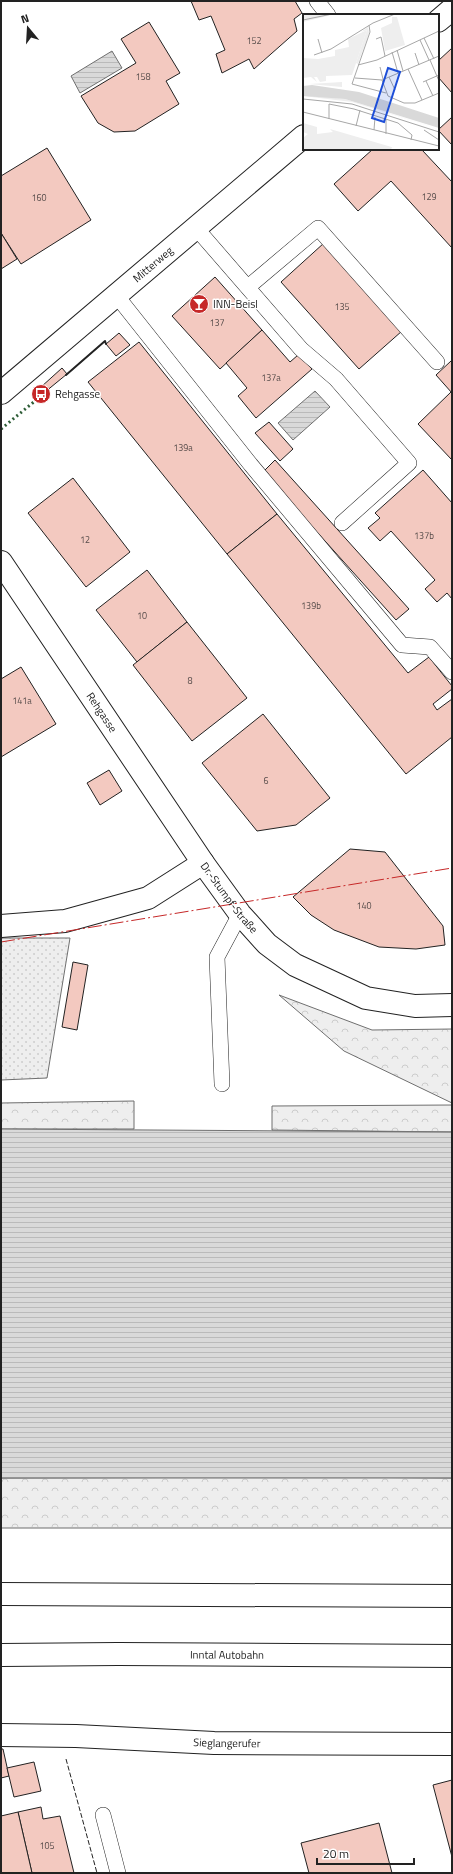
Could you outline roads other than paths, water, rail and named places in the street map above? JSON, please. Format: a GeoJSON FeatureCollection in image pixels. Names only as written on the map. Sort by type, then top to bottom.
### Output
{"type":"FeatureCollection","features":[{"type":"Feature","properties":{"kind":"main road"},"geometry":{"type":"LineString","coordinates":[[439,20],[452,9]]}},
{"type":"Feature","properties":{"kind":"main road","name":"Mitterweg"},"geometry":{"type":"LineString","coordinates":[[1,393],[303,137]]}},
{"type":"Feature","properties":{"kind":"main road","name":"Rehgasse"},"geometry":{"type":"LineString","coordinates":[[1,562],[203,863]]}},
{"type":"Feature","properties":{"kind":"main road","name":"Dr.-Stumpf-Straße"},"geometry":{"type":"LineString","coordinates":[[1,926],[25,926],[65,921],[148,898],[203,863],[240,914],[267,944],[295,965],[366,998],[415,1006],[452,1005]]}},
{"type":"Feature","properties":{"kind":"main road"},"geometry":{"type":"LineString","coordinates":[[1,1594],[452,1596]]}},
{"type":"Feature","properties":{"kind":"main road","name":"Inntal Autobahn"},"geometry":{"type":"LineString","coordinates":[[1,1655],[118,1654],[452,1656]]}},
{"type":"Feature","properties":{"kind":"main road","name":"Sieglangerufer"},"geometry":{"type":"LineString","coordinates":[[1,1735],[76,1736],[214,1743],[452,1744]]}},
{"type":"Feature","properties":{"kind":"lane"},"geometry":{"type":"LineString","coordinates":[[316,1],[327,14]]}},
{"type":"Feature","properties":{"kind":"lane"},"geometry":{"type":"LineString","coordinates":[[196,228],[301,349],[336,379],[409,464],[342,523]]}},
{"type":"Feature","properties":{"kind":"lane"},"geometry":{"type":"LineString","coordinates":[[248,287],[318,228],[437,362]]}},
{"type":"Feature","properties":{"kind":"lane"},"geometry":{"type":"LineString","coordinates":[[116,295],[251,465],[402,645],[430,647],[452,672]]}},
{"type":"Feature","properties":{"kind":"lane"},"geometry":{"type":"LineString","coordinates":[[222,1084],[217,956],[240,914]]}},
{"type":"Feature","properties":{"kind":"lane"},"geometry":{"type":"LineString","coordinates":[[103,1815],[118,1873]]}},
{"type":"Feature","properties":{"kind":"place","name":"INN-Beisl"},"geometry":{"type":"Point","coordinates":[199,304]}},
{"type":"Feature","properties":{"kind":"place","name":"Rehgasse"},"geometry":{"type":"Point","coordinates":[41,394]}}]}
